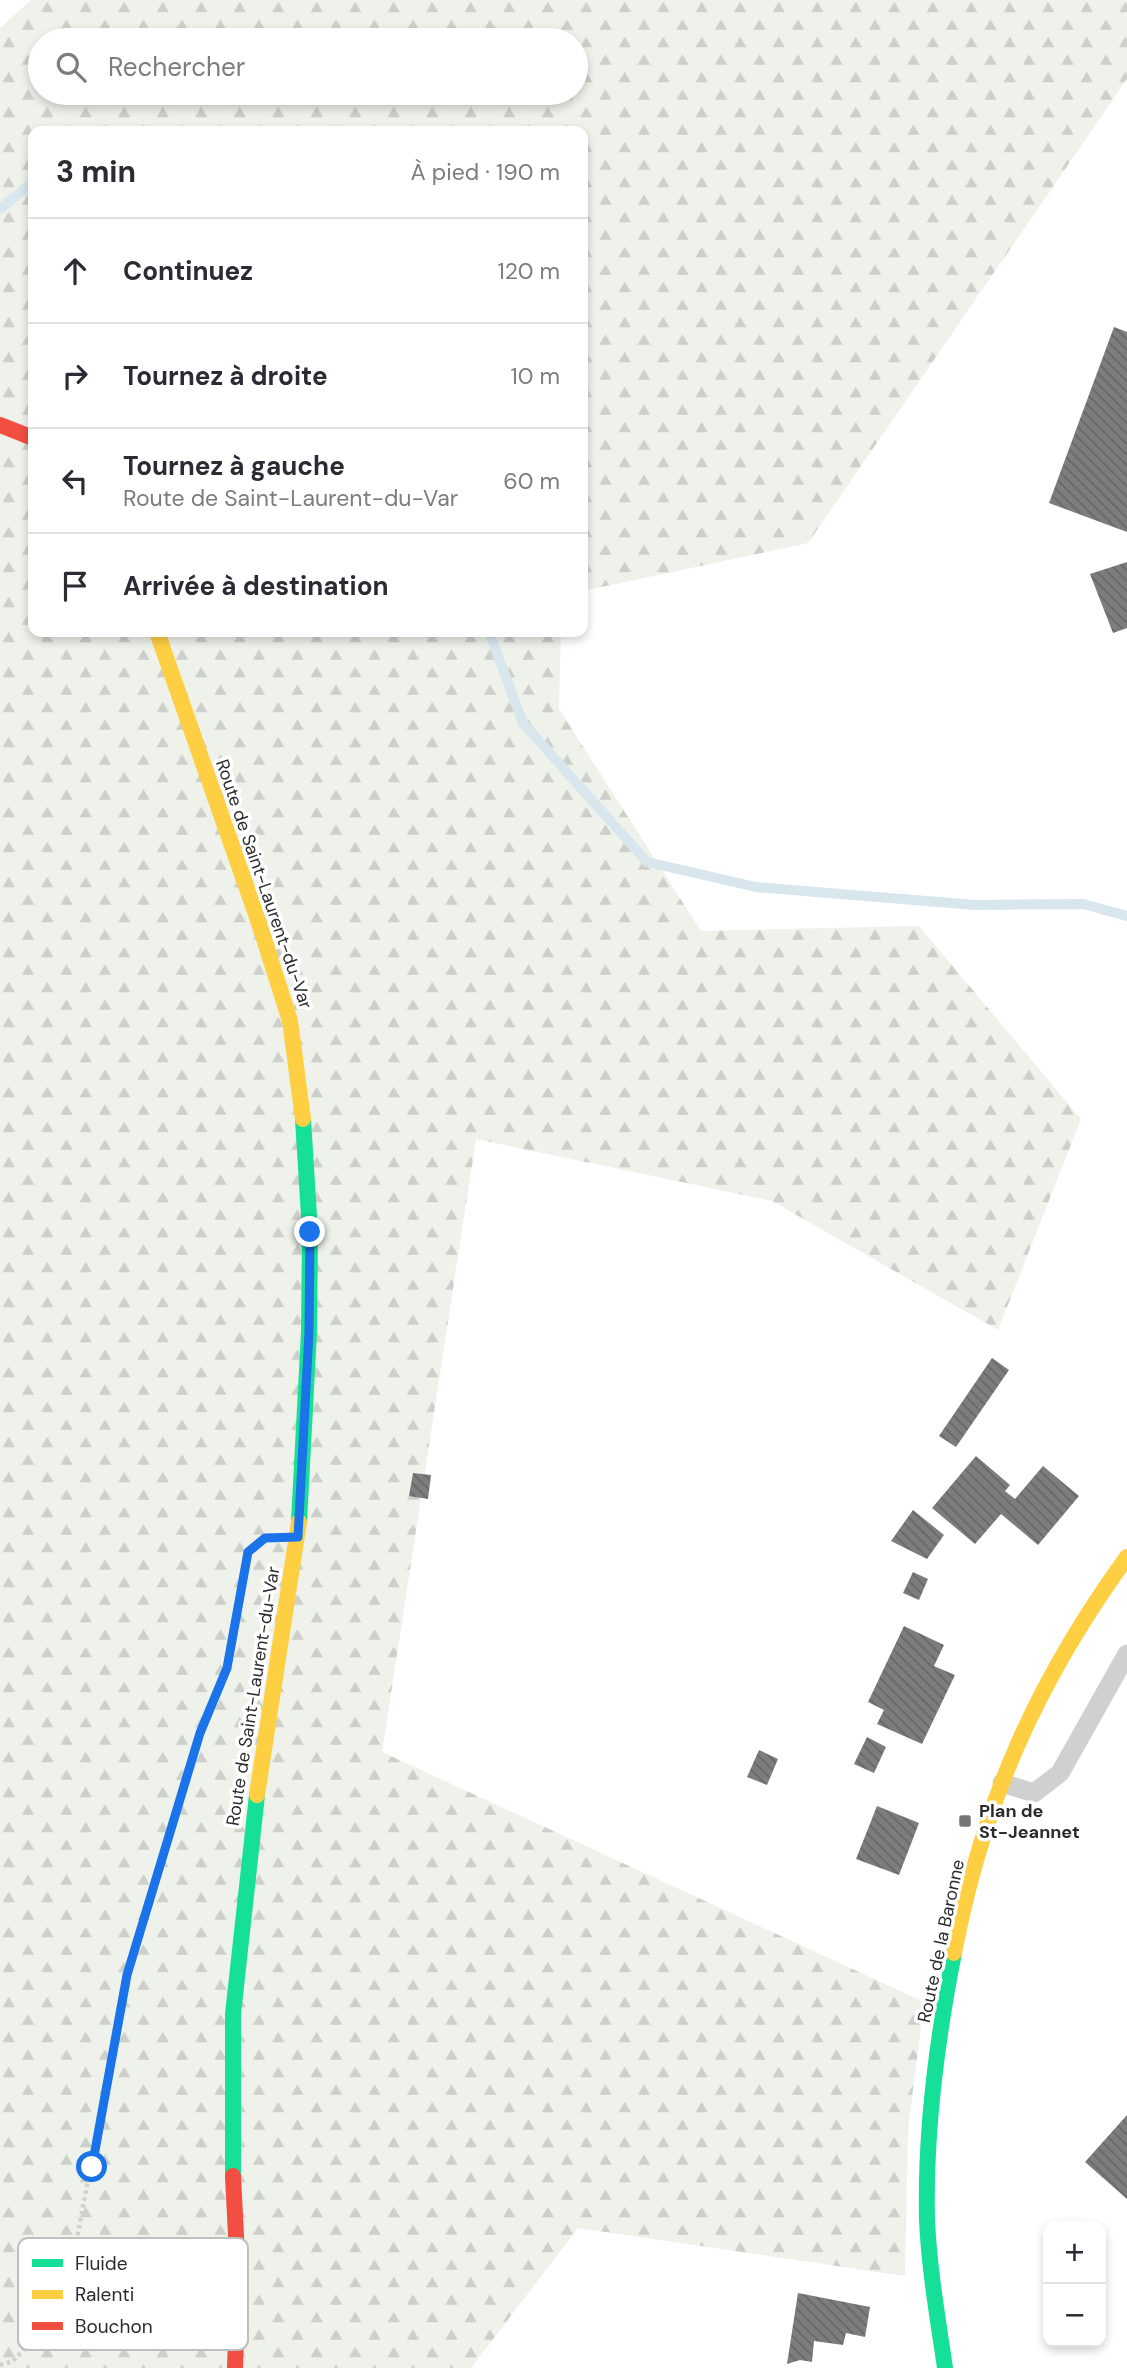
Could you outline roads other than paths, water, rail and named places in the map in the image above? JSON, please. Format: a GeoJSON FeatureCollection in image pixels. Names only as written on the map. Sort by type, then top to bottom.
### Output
{"type":"FeatureCollection","features":[{"type":"Feature","properties":{"kind":"street"},"geometry":{"type":"LineString","coordinates":[[0,425],[28,436]]}},
{"type":"Feature","properties":{"kind":"street","name":"Route de Saint-Laurent-du-Var"},"geometry":{"type":"LineString","coordinates":[[159,637],[258,920],[290,1021],[304,1124],[310,1232],[309,1332],[298,1537],[253,1817],[233,2014],[232,2145],[237,2238]]}},
{"type":"Feature","properties":{"kind":"street","name":"Route de la Baronne"},"geometry":{"type":"LineString","coordinates":[[945,2368],[928,2235],[930,2142],[938,2050],[951,1967],[968,1886],[1002,1783],[1052,1672],[1101,1593],[1127,1557]]}},
{"type":"Feature","properties":{"kind":"street","name":"Route de Saint-Laurent-du-Var"},"geometry":{"type":"LineString","coordinates":[[235,2368],[236,2350]]}},
{"type":"Feature","properties":{"kind":"lane"},"geometry":{"type":"LineString","coordinates":[[1002,1783],[1034,1793],[1060,1773],[1127,1654]]}},
{"type":"Feature","properties":{"kind":"waterway"},"geometry":{"type":"LineString","coordinates":[[0,209],[28,186]]}},
{"type":"Feature","properties":{"kind":"waterway"},"geometry":{"type":"LineString","coordinates":[[491,637],[523,723],[647,862],[756,887],[975,905],[1083,904],[1127,916]]}},
{"type":"Feature","properties":{"kind":"place","name":"Plan de St-Jeannet"},"geometry":{"type":"Point","coordinates":[965,1821]}}]}
